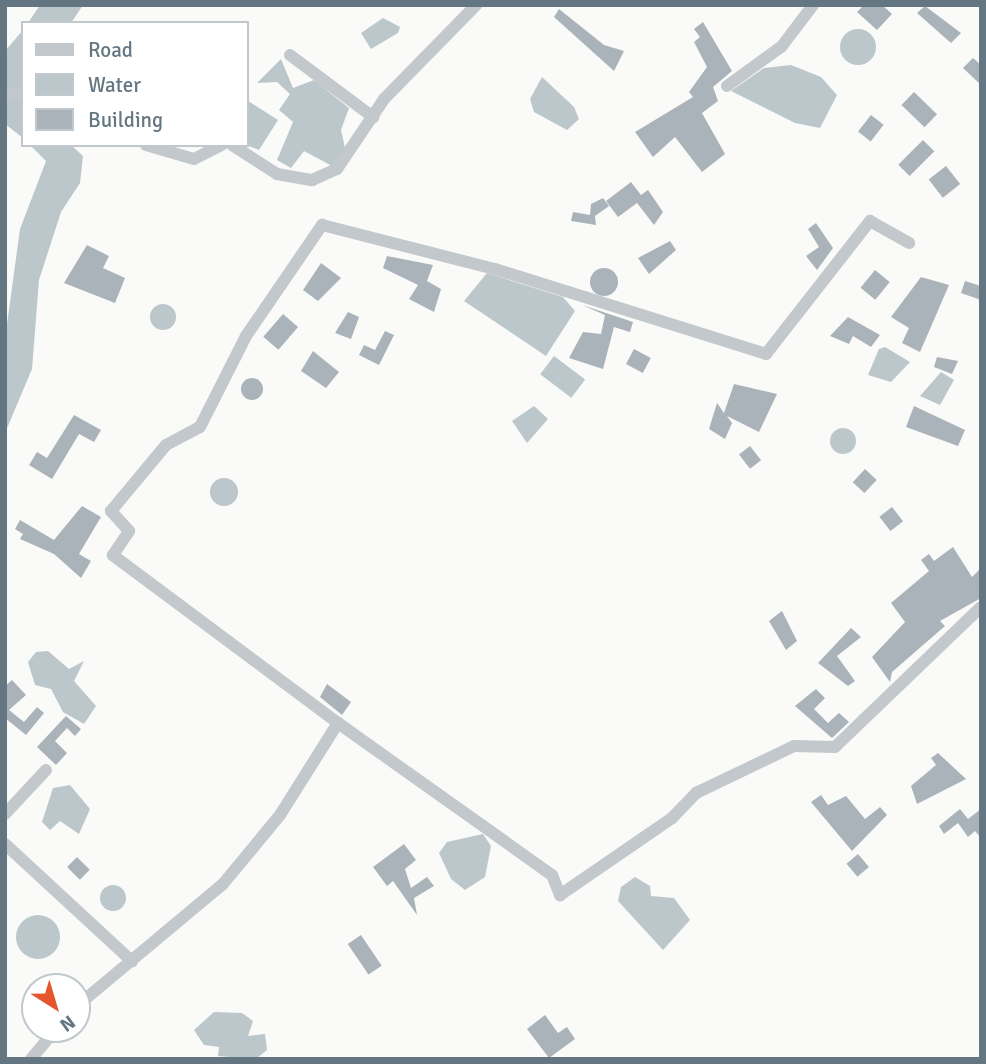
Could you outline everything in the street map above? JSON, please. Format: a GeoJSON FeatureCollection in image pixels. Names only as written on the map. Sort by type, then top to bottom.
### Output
{"type":"FeatureCollection","features":[{"type":"Feature","properties":{"kind":"street"},"geometry":{"type":"LineString","coordinates":[[235,147],[277,174],[312,180],[337,169],[373,117],[476,5]]}},
{"type":"Feature","properties":{"kind":"street"},"geometry":{"type":"LineString","coordinates":[[727,86],[782,46],[813,5]]}},
{"type":"Feature","properties":{"kind":"street"},"geometry":{"type":"LineString","coordinates":[[290,55],[373,117]]}},
{"type":"Feature","properties":{"kind":"street"},"geometry":{"type":"LineString","coordinates":[[153,147],[194,159],[218,147]]}},
{"type":"Feature","properties":{"kind":"street"},"geometry":{"type":"LineString","coordinates":[[909,243],[870,221],[766,354],[495,269],[321,225],[246,336],[200,427],[166,445],[111,512],[129,530],[113,555],[338,723],[552,875],[560,895],[672,818],[696,793],[794,746],[835,747],[981,607]]}},
{"type":"Feature","properties":{"kind":"street"},"geometry":{"type":"LineString","coordinates":[[91,995],[241,863],[338,723]]}},
{"type":"Feature","properties":{"kind":"street"},"geometry":{"type":"LineString","coordinates":[[5,814],[46,770]]}},
{"type":"Feature","properties":{"kind":"street"},"geometry":{"type":"LineString","coordinates":[[5,844],[132,961]]}},
{"type":"Feature","properties":{"kind":"street"},"geometry":{"type":"LineString","coordinates":[[31,1059],[44,1043]]}},
{"type":"Feature","properties":{"kind":"water"},"geometry":{"type":"Polygon","coordinates":[[[40,5],[83,5],[72,21],[29,21],[40,5]]]}},
{"type":"Feature","properties":{"kind":"water"},"geometry":{"type":"Polygon","coordinates":[[[383,18],[400,27],[398,33],[371,49],[361,33],[383,18]]]}},
{"type":"Feature","properties":{"kind":"water"},"geometry":{"type":"Polygon","coordinates":[[[858,29],[871,34],[876,47],[871,60],[858,65],[845,60],[840,47],[845,34],[858,29]]]}},
{"type":"Feature","properties":{"kind":"water"},"geometry":{"type":"Polygon","coordinates":[[[21,32],[21,136],[5,124],[5,51],[21,32]]]}},
{"type":"Feature","properties":{"kind":"water"},"geometry":{"type":"Polygon","coordinates":[[[281,59],[293,88],[314,80],[349,108],[341,130],[345,148],[332,166],[304,151],[291,168],[277,160],[293,122],[279,110],[290,94],[277,82],[257,83],[281,59]]]}},
{"type":"Feature","properties":{"kind":"water"},"geometry":{"type":"Polygon","coordinates":[[[791,65],[821,77],[837,95],[820,128],[795,123],[731,91],[764,68],[791,65]]]}},
{"type":"Feature","properties":{"kind":"water"},"geometry":{"type":"Polygon","coordinates":[[[542,77],[574,107],[579,119],[567,130],[534,112],[530,99],[542,77]]]}},
{"type":"Feature","properties":{"kind":"water"},"geometry":{"type":"Polygon","coordinates":[[[248,101],[278,120],[259,150],[248,146],[248,101]]]}},
{"type":"Feature","properties":{"kind":"water"},"geometry":{"type":"Polygon","coordinates":[[[32,147],[73,147],[83,156],[80,183],[61,212],[39,280],[32,369],[5,433],[5,339],[20,229],[46,161],[32,147]]]}},
{"type":"Feature","properties":{"kind":"water"},"geometry":{"type":"Polygon","coordinates":[[[487,273],[563,297],[575,311],[546,356],[464,301],[487,273]]]}},
{"type":"Feature","properties":{"kind":"water"},"geometry":{"type":"Polygon","coordinates":[[[163,304],[172,308],[176,317],[172,326],[163,330],[154,326],[150,317],[154,308],[163,304]]]}},
{"type":"Feature","properties":{"kind":"water"},"geometry":{"type":"Polygon","coordinates":[[[885,347],[910,362],[891,382],[868,375],[879,349],[885,347]]]}},
{"type":"Feature","properties":{"kind":"water"},"geometry":{"type":"Polygon","coordinates":[[[554,356],[585,379],[571,398],[540,374],[554,356]]]}},
{"type":"Feature","properties":{"kind":"water"},"geometry":{"type":"Polygon","coordinates":[[[941,372],[954,380],[940,405],[920,396],[941,372]]]}},
{"type":"Feature","properties":{"kind":"water"},"geometry":{"type":"Polygon","coordinates":[[[534,406],[548,419],[527,443],[512,421],[534,406]]]}},
{"type":"Feature","properties":{"kind":"water"},"geometry":{"type":"Polygon","coordinates":[[[843,428],[853,431],[856,441],[853,451],[843,454],[833,451],[830,441],[833,431],[843,428]]]}},
{"type":"Feature","properties":{"kind":"water"},"geometry":{"type":"Polygon","coordinates":[[[224,478],[234,482],[238,492],[234,502],[224,506],[214,502],[210,492],[214,482],[224,478]]]}},
{"type":"Feature","properties":{"kind":"water"},"geometry":{"type":"Polygon","coordinates":[[[48,651],[69,669],[84,661],[74,681],[96,706],[84,724],[63,712],[51,689],[35,685],[28,662],[36,652],[48,651]]]}},
{"type":"Feature","properties":{"kind":"water"},"geometry":{"type":"Polygon","coordinates":[[[70,785],[90,809],[79,834],[60,821],[50,830],[42,822],[53,788],[70,785]]]}},
{"type":"Feature","properties":{"kind":"water"},"geometry":{"type":"Polygon","coordinates":[[[483,834],[491,846],[485,877],[465,890],[451,879],[439,853],[447,842],[483,834]]]}},
{"type":"Feature","properties":{"kind":"water"},"geometry":{"type":"Polygon","coordinates":[[[635,877],[650,886],[651,896],[674,898],[690,920],[663,950],[618,901],[621,887],[635,877]]]}},
{"type":"Feature","properties":{"kind":"water"},"geometry":{"type":"Polygon","coordinates":[[[113,885],[122,889],[126,898],[122,907],[113,911],[104,907],[100,898],[104,889],[113,885]]]}},
{"type":"Feature","properties":{"kind":"water"},"geometry":{"type":"Polygon","coordinates":[[[38,915],[54,921],[60,937],[54,953],[38,959],[22,953],[16,937],[22,921],[38,915]]]}},
{"type":"Feature","properties":{"kind":"water"},"geometry":{"type":"Polygon","coordinates":[[[214,1012],[242,1013],[253,1021],[248,1036],[265,1034],[267,1050],[256,1059],[218,1056],[219,1047],[204,1045],[194,1030],[214,1012]]]}},
{"type":"Feature","properties":{"kind":"building"},"geometry":{"type":"Polygon","coordinates":[[[864,5],[882,5],[892,14],[877,30],[857,12],[864,5]]]}},
{"type":"Feature","properties":{"kind":"building"},"geometry":{"type":"Polygon","coordinates":[[[925,6],[961,33],[951,43],[917,13],[925,6]]]}},
{"type":"Feature","properties":{"kind":"building"},"geometry":{"type":"Polygon","coordinates":[[[559,9],[604,45],[624,51],[614,71],[554,17],[559,9]]]}},
{"type":"Feature","properties":{"kind":"building"},"geometry":{"type":"Polygon","coordinates":[[[703,22],[732,71],[713,87],[718,101],[702,113],[725,154],[702,172],[675,137],[653,157],[635,132],[693,97],[689,92],[707,67],[694,42],[700,37],[694,29],[703,22]]]}},
{"type":"Feature","properties":{"kind":"building"},"geometry":{"type":"Polygon","coordinates":[[[973,58],[981,65],[981,85],[963,68],[973,58]]]}},
{"type":"Feature","properties":{"kind":"building"},"geometry":{"type":"Polygon","coordinates":[[[914,92],[937,114],[925,127],[901,105],[914,92]]]}},
{"type":"Feature","properties":{"kind":"building"},"geometry":{"type":"Polygon","coordinates":[[[871,115],[884,125],[871,141],[858,132],[871,115]]]}},
{"type":"Feature","properties":{"kind":"building"},"geometry":{"type":"Polygon","coordinates":[[[923,140],[934,151],[910,176],[898,165],[923,140]]]}},
{"type":"Feature","properties":{"kind":"building"},"geometry":{"type":"Polygon","coordinates":[[[946,166],[960,184],[943,198],[929,180],[946,166]]]}},
{"type":"Feature","properties":{"kind":"building"},"geometry":{"type":"Polygon","coordinates":[[[631,182],[641,195],[648,190],[663,212],[654,225],[637,203],[618,217],[606,201],[631,182]]]}},
{"type":"Feature","properties":{"kind":"building"},"geometry":{"type":"Polygon","coordinates":[[[603,198],[609,206],[595,216],[596,225],[571,221],[573,212],[590,215],[591,204],[603,198]]]}},
{"type":"Feature","properties":{"kind":"building"},"geometry":{"type":"Polygon","coordinates":[[[816,223],[833,248],[817,270],[806,256],[819,247],[808,229],[816,223]]]}},
{"type":"Feature","properties":{"kind":"building"},"geometry":{"type":"Polygon","coordinates":[[[670,241],[676,250],[649,274],[638,258],[670,241]]]}},
{"type":"Feature","properties":{"kind":"building"},"geometry":{"type":"Polygon","coordinates":[[[87,245],[109,256],[103,268],[125,278],[115,303],[64,283],[87,245]]]}},
{"type":"Feature","properties":{"kind":"building"},"geometry":{"type":"Polygon","coordinates":[[[387,256],[433,265],[427,281],[441,289],[434,312],[409,299],[418,285],[383,268],[387,256]]]}},
{"type":"Feature","properties":{"kind":"building"},"geometry":{"type":"Polygon","coordinates":[[[321,263],[341,278],[318,301],[303,290],[321,263]]]}},
{"type":"Feature","properties":{"kind":"building"},"geometry":{"type":"Polygon","coordinates":[[[604,268],[614,272],[618,282],[614,292],[604,296],[594,292],[590,282],[594,272],[604,268]]]}},
{"type":"Feature","properties":{"kind":"building"},"geometry":{"type":"Polygon","coordinates":[[[875,270],[890,282],[875,300],[861,288],[875,270]]]}},
{"type":"Feature","properties":{"kind":"building"},"geometry":{"type":"Polygon","coordinates":[[[921,277],[949,285],[920,352],[902,343],[909,328],[891,317],[921,277]]]}},
{"type":"Feature","properties":{"kind":"building"},"geometry":{"type":"Polygon","coordinates":[[[965,281],[981,286],[981,300],[961,293],[965,281]]]}},
{"type":"Feature","properties":{"kind":"building"},"geometry":{"type":"Polygon","coordinates":[[[582,305],[633,322],[630,332],[614,327],[603,369],[569,358],[583,332],[601,334],[605,315],[582,305]]]}},
{"type":"Feature","properties":{"kind":"building"},"geometry":{"type":"Polygon","coordinates":[[[348,312],[359,317],[351,339],[335,333],[348,312]]]}},
{"type":"Feature","properties":{"kind":"building"},"geometry":{"type":"Polygon","coordinates":[[[283,314],[298,327],[278,350],[263,337],[283,314]]]}},
{"type":"Feature","properties":{"kind":"building"},"geometry":{"type":"Polygon","coordinates":[[[848,317],[880,335],[871,347],[853,336],[849,344],[830,336],[848,317]]]}},
{"type":"Feature","properties":{"kind":"building"},"geometry":{"type":"Polygon","coordinates":[[[385,331],[394,335],[379,365],[359,355],[364,345],[375,350],[385,331]]]}},
{"type":"Feature","properties":{"kind":"building"},"geometry":{"type":"Polygon","coordinates":[[[634,349],[651,358],[643,373],[626,364],[634,349]]]}},
{"type":"Feature","properties":{"kind":"building"},"geometry":{"type":"Polygon","coordinates":[[[313,351],[339,372],[326,388],[301,371],[313,351]]]}},
{"type":"Feature","properties":{"kind":"building"},"geometry":{"type":"Polygon","coordinates":[[[937,357],[958,361],[952,374],[934,367],[937,357]]]}},
{"type":"Feature","properties":{"kind":"building"},"geometry":{"type":"Polygon","coordinates":[[[252,378],[260,381],[263,389],[260,397],[252,400],[244,397],[241,389],[244,381],[252,378]]]}},
{"type":"Feature","properties":{"kind":"building"},"geometry":{"type":"Polygon","coordinates":[[[734,384],[777,394],[759,432],[727,416],[732,423],[725,439],[709,429],[717,403],[724,413],[734,384]]]}},
{"type":"Feature","properties":{"kind":"building"},"geometry":{"type":"Polygon","coordinates":[[[914,406],[965,430],[958,446],[906,427],[914,406]]]}},
{"type":"Feature","properties":{"kind":"building"},"geometry":{"type":"Polygon","coordinates":[[[74,415],[101,430],[94,442],[79,434],[52,479],[29,465],[37,452],[47,458],[74,415]]]}},
{"type":"Feature","properties":{"kind":"building"},"geometry":{"type":"Polygon","coordinates":[[[750,446],[761,460],[750,469],[739,455],[750,446]]]}},
{"type":"Feature","properties":{"kind":"building"},"geometry":{"type":"Polygon","coordinates":[[[865,469],[877,480],[864,493],[853,482],[865,469]]]}},
{"type":"Feature","properties":{"kind":"building"},"geometry":{"type":"Polygon","coordinates":[[[82,506],[101,517],[79,554],[91,561],[81,578],[54,554],[20,539],[23,534],[15,529],[20,520],[54,540],[82,506]]]}},
{"type":"Feature","properties":{"kind":"building"},"geometry":{"type":"Polygon","coordinates":[[[892,507],[903,521],[890,531],[879,517],[892,507]]]}},
{"type":"Feature","properties":{"kind":"building"},"geometry":{"type":"Polygon","coordinates":[[[953,547],[972,577],[981,568],[981,598],[940,621],[945,626],[892,672],[890,682],[872,657],[905,622],[891,603],[929,571],[921,560],[929,554],[934,561],[953,547]]]}},
{"type":"Feature","properties":{"kind":"building"},"geometry":{"type":"Polygon","coordinates":[[[782,611],[797,641],[786,650],[769,621],[782,611]]]}},
{"type":"Feature","properties":{"kind":"building"},"geometry":{"type":"Polygon","coordinates":[[[851,628],[861,637],[837,656],[855,681],[848,686],[818,663],[851,628]]]}},
{"type":"Feature","properties":{"kind":"building"},"geometry":{"type":"Polygon","coordinates":[[[12,680],[26,695],[9,710],[24,722],[37,707],[44,713],[26,735],[5,718],[5,686],[12,680]]]}},
{"type":"Feature","properties":{"kind":"building"},"geometry":{"type":"Polygon","coordinates":[[[327,684],[351,702],[342,715],[320,697],[327,684]]]}},
{"type":"Feature","properties":{"kind":"building"},"geometry":{"type":"Polygon","coordinates":[[[816,689],[825,698],[814,709],[828,723],[839,713],[849,722],[832,738],[795,706],[816,689]]]}},
{"type":"Feature","properties":{"kind":"building"},"geometry":{"type":"Polygon","coordinates":[[[66,716],[81,729],[75,736],[67,728],[55,741],[67,753],[56,765],[37,747],[66,716]]]}},
{"type":"Feature","properties":{"kind":"building"},"geometry":{"type":"Polygon","coordinates":[[[938,753],[966,779],[917,804],[911,786],[936,765],[931,758],[938,753]]]}},
{"type":"Feature","properties":{"kind":"building"},"geometry":{"type":"Polygon","coordinates":[[[821,795],[828,805],[846,796],[865,819],[880,807],[887,815],[852,851],[811,802],[821,795]]]}},
{"type":"Feature","properties":{"kind":"building"},"geometry":{"type":"Polygon","coordinates":[[[960,809],[968,819],[981,809],[981,838],[975,831],[968,837],[958,823],[944,834],[939,826],[960,809]]]}},
{"type":"Feature","properties":{"kind":"building"},"geometry":{"type":"Polygon","coordinates":[[[404,844],[416,860],[405,869],[411,888],[427,877],[434,886],[414,898],[417,915],[393,881],[387,886],[373,867],[404,844]]]}},
{"type":"Feature","properties":{"kind":"building"},"geometry":{"type":"Polygon","coordinates":[[[858,854],[869,867],[857,877],[847,864],[858,854]]]}},
{"type":"Feature","properties":{"kind":"building"},"geometry":{"type":"Polygon","coordinates":[[[77,857],[90,870],[80,880],[67,867],[77,857]]]}},
{"type":"Feature","properties":{"kind":"building"},"geometry":{"type":"Polygon","coordinates":[[[361,935],[382,966],[368,975],[348,944],[361,935]]]}},
{"type":"Feature","properties":{"kind":"building"},"geometry":{"type":"Polygon","coordinates":[[[545,1015],[558,1033],[567,1027],[575,1039],[549,1058],[527,1029],[545,1015]]]}}]}
